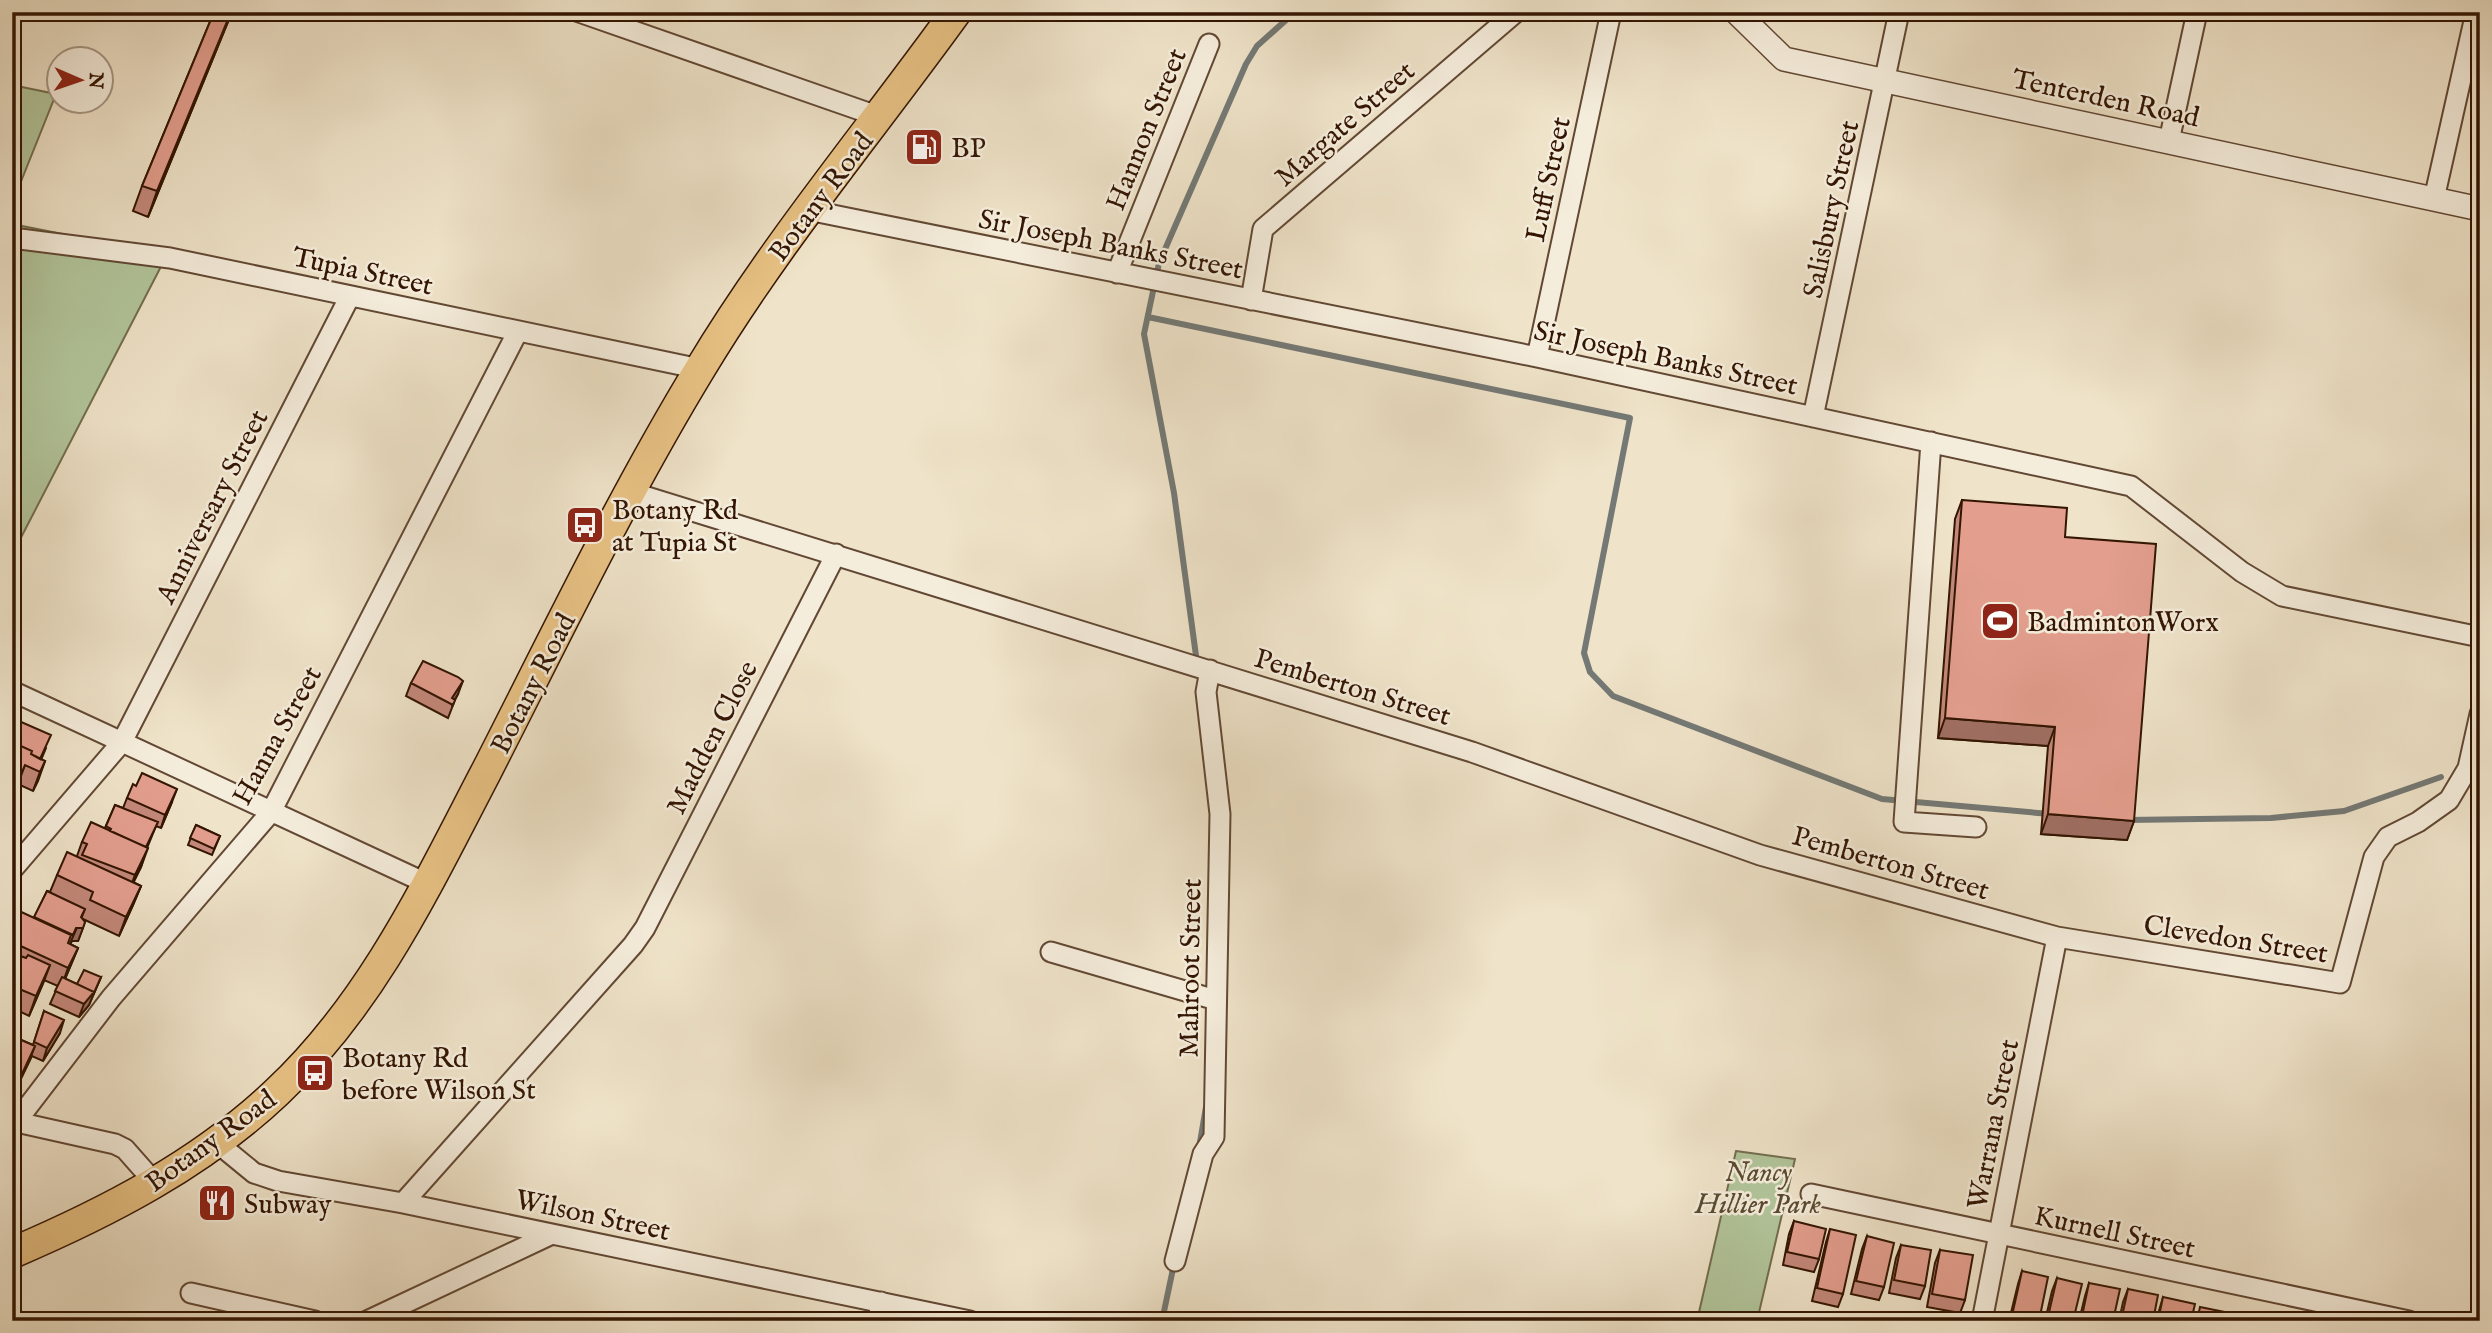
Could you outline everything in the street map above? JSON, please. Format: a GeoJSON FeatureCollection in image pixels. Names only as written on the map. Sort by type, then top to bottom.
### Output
{"type":"FeatureCollection","features":[{"type":"Feature","properties":{"kind":"main road","name":"Botany Road"},"geometry":{"type":"LineString","coordinates":[[12,1253],[94,1217],[155,1183],[215,1142],[279,1090],[354,1006],[428,884],[631,492],[700,369],[808,210],[956,12]]}},
{"type":"Feature","properties":{"kind":"street"},"geometry":{"type":"LineString","coordinates":[[579,12],[880,117]]}},
{"type":"Feature","properties":{"kind":"street","name":"Margate Street"},"geometry":{"type":"LineString","coordinates":[[1251,300],[1263,229],[1517,12]]}},
{"type":"Feature","properties":{"kind":"street","name":"Luff Street"},"geometry":{"type":"LineString","coordinates":[[1537,358],[1611,12]]}},
{"type":"Feature","properties":{"kind":"street","name":"Tenterden Road"},"geometry":{"type":"LineString","coordinates":[[1736,12],[1784,59],[2480,209]]}},
{"type":"Feature","properties":{"kind":"street","name":"Salisbury Street"},"geometry":{"type":"LineString","coordinates":[[1813,417],[1899,12]]}},
{"type":"Feature","properties":{"kind":"street"},"geometry":{"type":"LineString","coordinates":[[2169,141],[2197,12]]}},
{"type":"Feature","properties":{"kind":"street"},"geometry":{"type":"LineString","coordinates":[[2434,199],[2476,12]]}},
{"type":"Feature","properties":{"kind":"street","name":"Hannon Street"},"geometry":{"type":"LineString","coordinates":[[1117,273],[1209,44]]}},
{"type":"Feature","properties":{"kind":"street","name":"Sir Joseph Banks Street"},"geometry":{"type":"LineString","coordinates":[[808,210],[1537,358],[2131,486],[2242,572],[2282,596],[2480,637]]}},
{"type":"Feature","properties":{"kind":"street","name":"Tupia Street"},"geometry":{"type":"LineString","coordinates":[[12,238],[170,258],[700,369]]}},
{"type":"Feature","properties":{"kind":"street","name":"Anniversary Street"},"geometry":{"type":"LineString","coordinates":[[12,870],[122,743],[350,296]]}},
{"type":"Feature","properties":{"kind":"street","name":"Hanna Street"},"geometry":{"type":"LineString","coordinates":[[14,1121],[111,998],[271,811],[518,331]]}},
{"type":"Feature","properties":{"kind":"street"},"geometry":{"type":"LineString","coordinates":[[1931,442],[1904,822],[1976,827]]}},
{"type":"Feature","properties":{"kind":"street","name":"Pemberton Street"},"geometry":{"type":"LineString","coordinates":[[631,492],[1472,752],[1760,855],[2057,937]]}},
{"type":"Feature","properties":{"kind":"street","name":"Madden Close"},"geometry":{"type":"LineString","coordinates":[[403,1203],[633,945],[652,915],[836,554]]}},
{"type":"Feature","properties":{"kind":"street","name":"Mahroot Street"},"geometry":{"type":"LineString","coordinates":[[1175,1261],[1203,1154],[1214,1137],[1220,814],[1206,692],[1210,670]]}},
{"type":"Feature","properties":{"kind":"street"},"geometry":{"type":"LineString","coordinates":[[12,691],[428,884]]}},
{"type":"Feature","properties":{"kind":"street","name":"Clevedon Street"},"geometry":{"type":"LineString","coordinates":[[2057,937],[2340,984],[2374,857],[2388,837],[2418,822],[2449,800],[2468,768],[2480,714]]}},
{"type":"Feature","properties":{"kind":"street","name":"Warrana Street"},"geometry":{"type":"LineString","coordinates":[[1982,1321],[2057,937]]}},
{"type":"Feature","properties":{"kind":"street"},"geometry":{"type":"LineString","coordinates":[[1051,952],[1216,1000]]}},
{"type":"Feature","properties":{"kind":"street"},"geometry":{"type":"LineString","coordinates":[[14,1121],[115,1144],[125,1149],[155,1183]]}},
{"type":"Feature","properties":{"kind":"street","name":"Wilson Street"},"geometry":{"type":"LineString","coordinates":[[215,1142],[237,1162],[266,1177],[552,1234],[879,1311],[970,1321]]}},
{"type":"Feature","properties":{"kind":"street","name":"Kurnell Street"},"geometry":{"type":"LineString","coordinates":[[1811,1194],[2409,1321]]}},
{"type":"Feature","properties":{"kind":"street"},"geometry":{"type":"LineString","coordinates":[[367,1321],[552,1234]]}},
{"type":"Feature","properties":{"kind":"street"},"geometry":{"type":"LineString","coordinates":[[191,1293],[314,1321]]}},
{"type":"Feature","properties":{"kind":"green space"},"geometry":{"type":"Polygon","coordinates":[[[12,85],[46,92],[47,116],[12,204],[12,85]]]}},
{"type":"Feature","properties":{"kind":"green space"},"geometry":{"type":"Polygon","coordinates":[[[12,224],[118,245],[169,251],[12,555],[12,224]]]}},
{"type":"Feature","properties":{"kind":"green space","name":"Nancy Hillier Park"},"geometry":{"type":"Polygon","coordinates":[[[1736,1151],[1795,1159],[1757,1321],[1697,1321],[1736,1151]]]}},
{"type":"Feature","properties":{"kind":"building"},"geometry":{"type":"Polygon","coordinates":[[[214,12],[231,12],[157,191],[142,186],[214,12]]]}},
{"type":"Feature","properties":{"kind":"building"},"geometry":{"type":"Polygon","coordinates":[[[1962,500],[2067,508],[2065,537],[2156,544],[2134,821],[2048,814],[2055,727],[1945,718],[1962,500]]]}},
{"type":"Feature","properties":{"kind":"building"},"geometry":{"type":"Polygon","coordinates":[[[423,661],[463,681],[452,698],[455,700],[453,705],[411,683],[423,661]]]}},
{"type":"Feature","properties":{"kind":"building"},"geometry":{"type":"Polygon","coordinates":[[[12,718],[51,735],[40,759],[31,754],[32,751],[12,742],[12,718]]]}},
{"type":"Feature","properties":{"kind":"building"},"geometry":{"type":"Polygon","coordinates":[[[12,742],[32,751],[31,754],[45,761],[40,772],[25,765],[18,781],[12,778],[12,742]]]}},
{"type":"Feature","properties":{"kind":"building"},"geometry":{"type":"Polygon","coordinates":[[[142,773],[177,789],[165,815],[127,798],[142,773]]]}},
{"type":"Feature","properties":{"kind":"building"},"geometry":{"type":"Polygon","coordinates":[[[115,805],[158,822],[146,847],[110,831],[106,826],[115,805]]]}},
{"type":"Feature","properties":{"kind":"building"},"geometry":{"type":"Polygon","coordinates":[[[91,822],[148,848],[135,875],[82,855],[87,844],[82,842],[91,822]]]}},
{"type":"Feature","properties":{"kind":"building"},"geometry":{"type":"Polygon","coordinates":[[[196,825],[220,836],[214,849],[190,838],[196,825]]]}},
{"type":"Feature","properties":{"kind":"building"},"geometry":{"type":"Polygon","coordinates":[[[67,852],[141,886],[126,917],[90,900],[93,892],[57,875],[67,852]]]}},
{"type":"Feature","properties":{"kind":"building"},"geometry":{"type":"Polygon","coordinates":[[[47,891],[85,909],[81,917],[85,922],[83,928],[76,928],[73,935],[34,917],[47,891]]]}},
{"type":"Feature","properties":{"kind":"building"},"geometry":{"type":"Polygon","coordinates":[[[17,910],[71,935],[68,943],[78,948],[68,968],[12,942],[12,921],[17,910]]]}},
{"type":"Feature","properties":{"kind":"building"},"geometry":{"type":"Polygon","coordinates":[[[12,953],[26,958],[28,955],[50,965],[36,996],[12,986],[12,953]]]}},
{"type":"Feature","properties":{"kind":"building"},"geometry":{"type":"Polygon","coordinates":[[[84,970],[101,977],[93,995],[94,992],[77,984],[84,970]]]}},
{"type":"Feature","properties":{"kind":"building"},"geometry":{"type":"Polygon","coordinates":[[[62,977],[94,992],[84,1004],[55,991],[62,977]]]}},
{"type":"Feature","properties":{"kind":"building"},"geometry":{"type":"Polygon","coordinates":[[[12,996],[19,999],[12,1013],[12,996]]]}},
{"type":"Feature","properties":{"kind":"building"},"geometry":{"type":"Polygon","coordinates":[[[44,1011],[64,1020],[47,1048],[34,1042],[44,1011]]]}},
{"type":"Feature","properties":{"kind":"building"},"geometry":{"type":"Polygon","coordinates":[[[12,1036],[35,1046],[21,1076],[12,1072],[12,1036]]]}},
{"type":"Feature","properties":{"kind":"building"},"geometry":{"type":"Polygon","coordinates":[[[1794,1221],[1826,1229],[1819,1259],[1787,1252],[1794,1221]]]}},
{"type":"Feature","properties":{"kind":"building"},"geometry":{"type":"Polygon","coordinates":[[[1830,1229],[1856,1235],[1843,1294],[1817,1288],[1830,1229]]]}},
{"type":"Feature","properties":{"kind":"building"},"geometry":{"type":"Polygon","coordinates":[[[1867,1236],[1894,1243],[1884,1287],[1856,1281],[1867,1236]]]}},
{"type":"Feature","properties":{"kind":"building"},"geometry":{"type":"Polygon","coordinates":[[[1901,1245],[1931,1250],[1925,1286],[1894,1280],[1901,1245]]]}},
{"type":"Feature","properties":{"kind":"building"},"geometry":{"type":"Polygon","coordinates":[[[1940,1250],[1973,1255],[1965,1300],[1932,1294],[1940,1250]]]}},
{"type":"Feature","properties":{"kind":"building"},"geometry":{"type":"Polygon","coordinates":[[[2022,1271],[2048,1277],[2039,1321],[2011,1320],[2022,1271]]]}},
{"type":"Feature","properties":{"kind":"building"},"geometry":{"type":"Polygon","coordinates":[[[2057,1278],[2082,1284],[2073,1321],[2047,1321],[2057,1278]]]}},
{"type":"Feature","properties":{"kind":"building"},"geometry":{"type":"Polygon","coordinates":[[[2089,1283],[2120,1289],[2113,1321],[2081,1321],[2089,1283]]]}},
{"type":"Feature","properties":{"kind":"building"},"geometry":{"type":"Polygon","coordinates":[[[2128,1289],[2158,1295],[2153,1321],[2121,1321],[2128,1289]]]}},
{"type":"Feature","properties":{"kind":"building"},"geometry":{"type":"Polygon","coordinates":[[[2163,1297],[2195,1304],[2191,1321],[2158,1321],[2163,1297]]]}},
{"type":"Feature","properties":{"kind":"building"},"geometry":{"type":"Polygon","coordinates":[[[2200,1307],[2230,1313],[2229,1321],[2197,1321],[2200,1307]]]}},
{"type":"Feature","properties":{"kind":"building"},"geometry":{"type":"Polygon","coordinates":[[[2237,1313],[2267,1318],[2266,1321],[2235,1321],[2237,1313]]]}},
{"type":"Feature","properties":{"kind":"building"},"geometry":{"type":"Polygon","coordinates":[[[2273,1315],[2302,1321],[2272,1321],[2273,1315]]]}},
{"type":"Feature","properties":{"kind":"waterway"},"geometry":{"type":"LineString","coordinates":[[1197,663],[1174,493],[1144,334],[1159,263],[1246,64],[1257,46],[1295,12]]}},
{"type":"Feature","properties":{"kind":"waterway"},"geometry":{"type":"LineString","coordinates":[[1148,317],[1630,418],[1584,653],[1590,672],[1613,696],[1882,799],[2050,814]]}},
{"type":"Feature","properties":{"kind":"waterway"},"geometry":{"type":"LineString","coordinates":[[2127,820],[2271,818],[2344,811],[2441,777]]}},
{"type":"Feature","properties":{"kind":"waterway"},"geometry":{"type":"LineString","coordinates":[[1199,1148],[1206,1107]]}},
{"type":"Feature","properties":{"kind":"waterway"},"geometry":{"type":"LineString","coordinates":[[1162,1321],[1174,1264]]}},
{"type":"Feature","properties":{"kind":"place","name":"BP"},"geometry":{"type":"Point","coordinates":[924,147]}},
{"type":"Feature","properties":{"kind":"place","name":"Botany Rd at Tupia St"},"geometry":{"type":"Point","coordinates":[585,525]}},
{"type":"Feature","properties":{"kind":"place","name":"BadmintonWorx"},"geometry":{"type":"Point","coordinates":[2000,621]}},
{"type":"Feature","properties":{"kind":"place","name":"Botany Rd before Wilson St"},"geometry":{"type":"Point","coordinates":[315,1073]}},
{"type":"Feature","properties":{"kind":"place","name":"Subway"},"geometry":{"type":"Point","coordinates":[217,1203]}}]}
